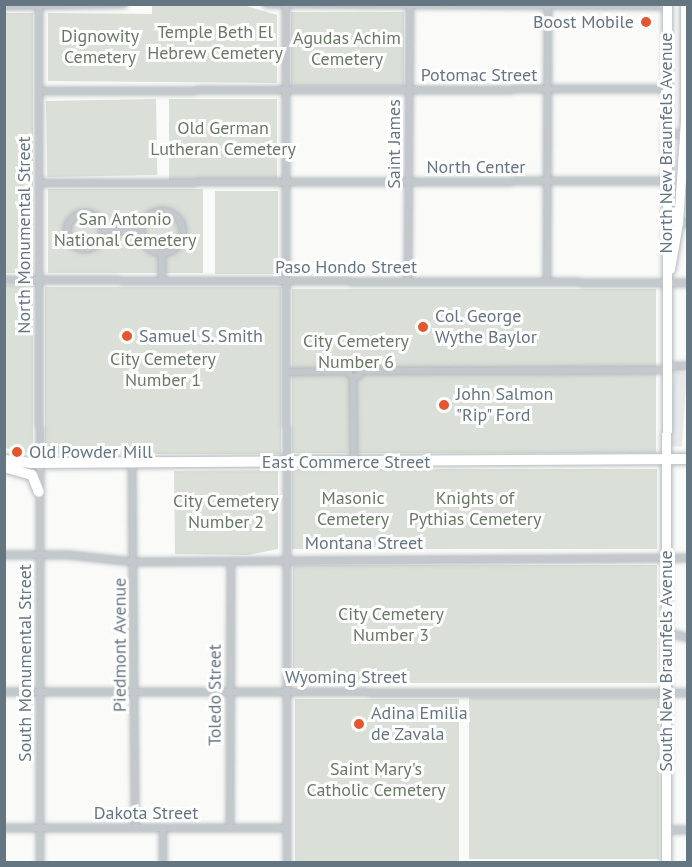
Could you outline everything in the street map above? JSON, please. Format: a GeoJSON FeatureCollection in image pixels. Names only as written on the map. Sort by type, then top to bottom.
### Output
{"type":"FeatureCollection","features":[{"type":"Feature","properties":{"kind":"main road"},"geometry":{"type":"LineString","coordinates":[[667,7],[673,44],[686,44],[680,4]]}},
{"type":"Feature","properties":{"kind":"main road","name":"North New Braunfels Avenue"},"geometry":{"type":"LineString","coordinates":[[666,282],[683,223],[686,134],[685,4]]}},
{"type":"Feature","properties":{"kind":"main road","name":"North New Braunfels Avenue"},"geometry":{"type":"LineString","coordinates":[[665,460],[667,7]]}},
{"type":"Feature","properties":{"kind":"main road","name":"East Commerce Street"},"geometry":{"type":"LineString","coordinates":[[4,460],[39,463],[687,459]]}},
{"type":"Feature","properties":{"kind":"main road","name":"South New Braunfels Avenue"},"geometry":{"type":"LineString","coordinates":[[665,460],[666,862]]}},
{"type":"Feature","properties":{"kind":"main road"},"geometry":{"type":"LineString","coordinates":[[4,467],[32,475],[39,492]]}},
{"type":"Feature","properties":{"kind":"street"},"geometry":{"type":"LineString","coordinates":[[4,6],[124,4]]}},
{"type":"Feature","properties":{"kind":"street"},"geometry":{"type":"LineString","coordinates":[[266,4],[286,7],[474,5],[667,7]]}},
{"type":"Feature","properties":{"kind":"street","name":"North Monumental Street"},"geometry":{"type":"LineString","coordinates":[[39,463],[37,280],[42,6]]}},
{"type":"Feature","properties":{"kind":"street"},"geometry":{"type":"LineString","coordinates":[[547,282],[548,6]]}},
{"type":"Feature","properties":{"kind":"street"},"geometry":{"type":"LineString","coordinates":[[286,7],[285,692],[287,862]]}},
{"type":"Feature","properties":{"kind":"street","name":"Saint James"},"geometry":{"type":"LineString","coordinates":[[408,282],[410,7]]}},
{"type":"Feature","properties":{"kind":"street","name":"Potomac Street"},"geometry":{"type":"LineString","coordinates":[[40,91],[667,89]]}},
{"type":"Feature","properties":{"kind":"street"},"geometry":{"type":"LineString","coordinates":[[666,134],[686,134]]}},
{"type":"Feature","properties":{"kind":"street","name":"North Center"},"geometry":{"type":"LineString","coordinates":[[40,183],[666,181]]}},
{"type":"Feature","properties":{"kind":"street"},"geometry":{"type":"LineString","coordinates":[[156,212],[168,212],[177,217],[182,237],[173,250],[162,252],[148,246],[142,231],[146,219],[156,212]]}},
{"type":"Feature","properties":{"kind":"street"},"geometry":{"type":"LineString","coordinates":[[84,213],[100,220],[104,231],[101,242],[86,250],[75,247],[67,233],[70,222],[84,213]]}},
{"type":"Feature","properties":{"kind":"street"},"geometry":{"type":"LineString","coordinates":[[665,223],[683,223]]}},
{"type":"Feature","properties":{"kind":"street"},"geometry":{"type":"LineString","coordinates":[[104,231],[142,231]]}},
{"type":"Feature","properties":{"kind":"street"},"geometry":{"type":"LineString","coordinates":[[162,252],[162,281]]}},
{"type":"Feature","properties":{"kind":"street","name":"Paso Hondo Street"},"geometry":{"type":"LineString","coordinates":[[4,280],[687,283]]}},
{"type":"Feature","properties":{"kind":"street"},"geometry":{"type":"LineString","coordinates":[[286,372],[348,371],[354,365],[359,371]]}},
{"type":"Feature","properties":{"kind":"street"},"geometry":{"type":"LineString","coordinates":[[353,377],[359,371],[687,366]]}},
{"type":"Feature","properties":{"kind":"street"},"geometry":{"type":"LineString","coordinates":[[348,371],[353,377],[354,462]]}},
{"type":"Feature","properties":{"kind":"street","name":"Piedmont Avenue"},"geometry":{"type":"LineString","coordinates":[[132,462],[135,828]]}},
{"type":"Feature","properties":{"kind":"street","name":"South Monumental Street"},"geometry":{"type":"LineString","coordinates":[[39,463],[40,862]]}},
{"type":"Feature","properties":{"kind":"street","name":"Montana Street"},"geometry":{"type":"LineString","coordinates":[[4,555],[39,555],[134,562],[231,562],[285,558],[687,558]]}},
{"type":"Feature","properties":{"kind":"street","name":"Toledo Street"},"geometry":{"type":"LineString","coordinates":[[231,562],[231,828]]}},
{"type":"Feature","properties":{"kind":"street"},"geometry":{"type":"LineString","coordinates":[[666,632],[687,638]]}},
{"type":"Feature","properties":{"kind":"street","name":"Wyoming Street"},"geometry":{"type":"LineString","coordinates":[[4,692],[687,693]]}},
{"type":"Feature","properties":{"kind":"street","name":"Dakota Street"},"geometry":{"type":"LineString","coordinates":[[4,828],[287,828]]}},
{"type":"Feature","properties":{"kind":"street"},"geometry":{"type":"LineString","coordinates":[[163,828],[163,862]]}},
{"type":"Feature","properties":{"kind":"street"},"geometry":{"type":"LineString","coordinates":[[666,830],[687,830]]}},
{"type":"Feature","properties":{"kind":"shaded area"},"geometry":{"type":"Polygon","coordinates":[[[674,372],[687,373],[682,447],[669,446],[674,372]]]}},
{"type":"Feature","properties":{"kind":"green space"},"geometry":{"type":"Polygon","coordinates":[[[152,5],[243,5],[277,15],[277,83],[48,81],[48,13],[152,14],[152,5]]]}},
{"type":"Feature","properties":{"kind":"green space","name":"Agudas Achim Cemetery"},"geometry":{"type":"Polygon","coordinates":[[[291,12],[404,12],[404,86],[291,86],[291,12]]]}},
{"type":"Feature","properties":{"kind":"green space"},"geometry":{"type":"Polygon","coordinates":[[[5,13],[33,13],[33,273],[5,273],[5,13]]]}},
{"type":"Feature","properties":{"kind":"green space","name":"Old German Lutheran Cemetery"},"geometry":{"type":"Polygon","coordinates":[[[156,99],[157,175],[47,177],[46,101],[156,99]]]}},
{"type":"Feature","properties":{"kind":"green space","name":"Old German Lutheran Cemetery"},"geometry":{"type":"Polygon","coordinates":[[[169,99],[277,99],[277,180],[169,180],[169,99]]]}},
{"type":"Feature","properties":{"kind":"green space","name":"San Antonio National Cemetery"},"geometry":{"type":"Polygon","coordinates":[[[48,189],[203,189],[203,273],[48,273],[48,189]]]}},
{"type":"Feature","properties":{"kind":"green space"},"geometry":{"type":"Polygon","coordinates":[[[215,191],[278,191],[278,274],[215,274],[215,191]]]}},
{"type":"Feature","properties":{"kind":"green space"},"geometry":{"type":"Polygon","coordinates":[[[5,285],[33,285],[33,447],[28,453],[5,448],[5,285]]]}},
{"type":"Feature","properties":{"kind":"green space","name":"City Cemetery Number 1"},"geometry":{"type":"Polygon","coordinates":[[[45,287],[281,287],[281,454],[45,454],[45,287]]]}},
{"type":"Feature","properties":{"kind":"green space","name":"City Cemetery Number 6"},"geometry":{"type":"Polygon","coordinates":[[[292,289],[656,289],[656,453],[292,453],[292,289]]]}},
{"type":"Feature","properties":{"kind":"green space"},"geometry":{"type":"Polygon","coordinates":[[[292,469],[657,469],[657,549],[292,549],[292,469]]]}},
{"type":"Feature","properties":{"kind":"green space","name":"City Cemetery Number 2"},"geometry":{"type":"Polygon","coordinates":[[[278,470],[278,549],[248,555],[175,554],[174,471],[278,470]]]}},
{"type":"Feature","properties":{"kind":"green space","name":"City Cemetery Number 3"},"geometry":{"type":"Polygon","coordinates":[[[293,565],[657,565],[657,683],[293,683],[293,565]]]}},
{"type":"Feature","properties":{"kind":"green space"},"geometry":{"type":"Polygon","coordinates":[[[469,697],[659,697],[659,859],[469,859],[469,697]]]}},
{"type":"Feature","properties":{"kind":"green space","name":"Saint Mary's Catholic Cemetery"},"geometry":{"type":"Polygon","coordinates":[[[295,699],[459,699],[459,862],[295,862],[295,699]]]}},
{"type":"Feature","properties":{"kind":"place","name":"Boost Mobile"},"geometry":{"type":"Point","coordinates":[646,22]}},
{"type":"Feature","properties":{"kind":"place","name":"Col. George Wythe Baylor"},"geometry":{"type":"Point","coordinates":[423,327]}},
{"type":"Feature","properties":{"kind":"place","name":"Samuel S. Smith"},"geometry":{"type":"Point","coordinates":[127,336]}},
{"type":"Feature","properties":{"kind":"place","name":"John Salmon \"Rip\" Ford"},"geometry":{"type":"Point","coordinates":[444,405]}},
{"type":"Feature","properties":{"kind":"place","name":"Old Powder Mill"},"geometry":{"type":"Point","coordinates":[17,452]}},
{"type":"Feature","properties":{"kind":"place","name":"Adina Emilia de Zavala"},"geometry":{"type":"Point","coordinates":[359,724]}},
{"type":"Feature","properties":{"kind":"park label","name":"Temple Beth El Hebrew Cemetery"},"geometry":{"type":"Point","coordinates":[215,43]}},
{"type":"Feature","properties":{"kind":"park label","name":"Dignowity Cemetery"},"geometry":{"type":"Point","coordinates":[100,47]}},
{"type":"Feature","properties":{"kind":"park label","name":"Masonic Cemetery"},"geometry":{"type":"Point","coordinates":[353,509]}},
{"type":"Feature","properties":{"kind":"park label","name":"Knights of Pythias Cemetery"},"geometry":{"type":"Point","coordinates":[475,509]}}]}
